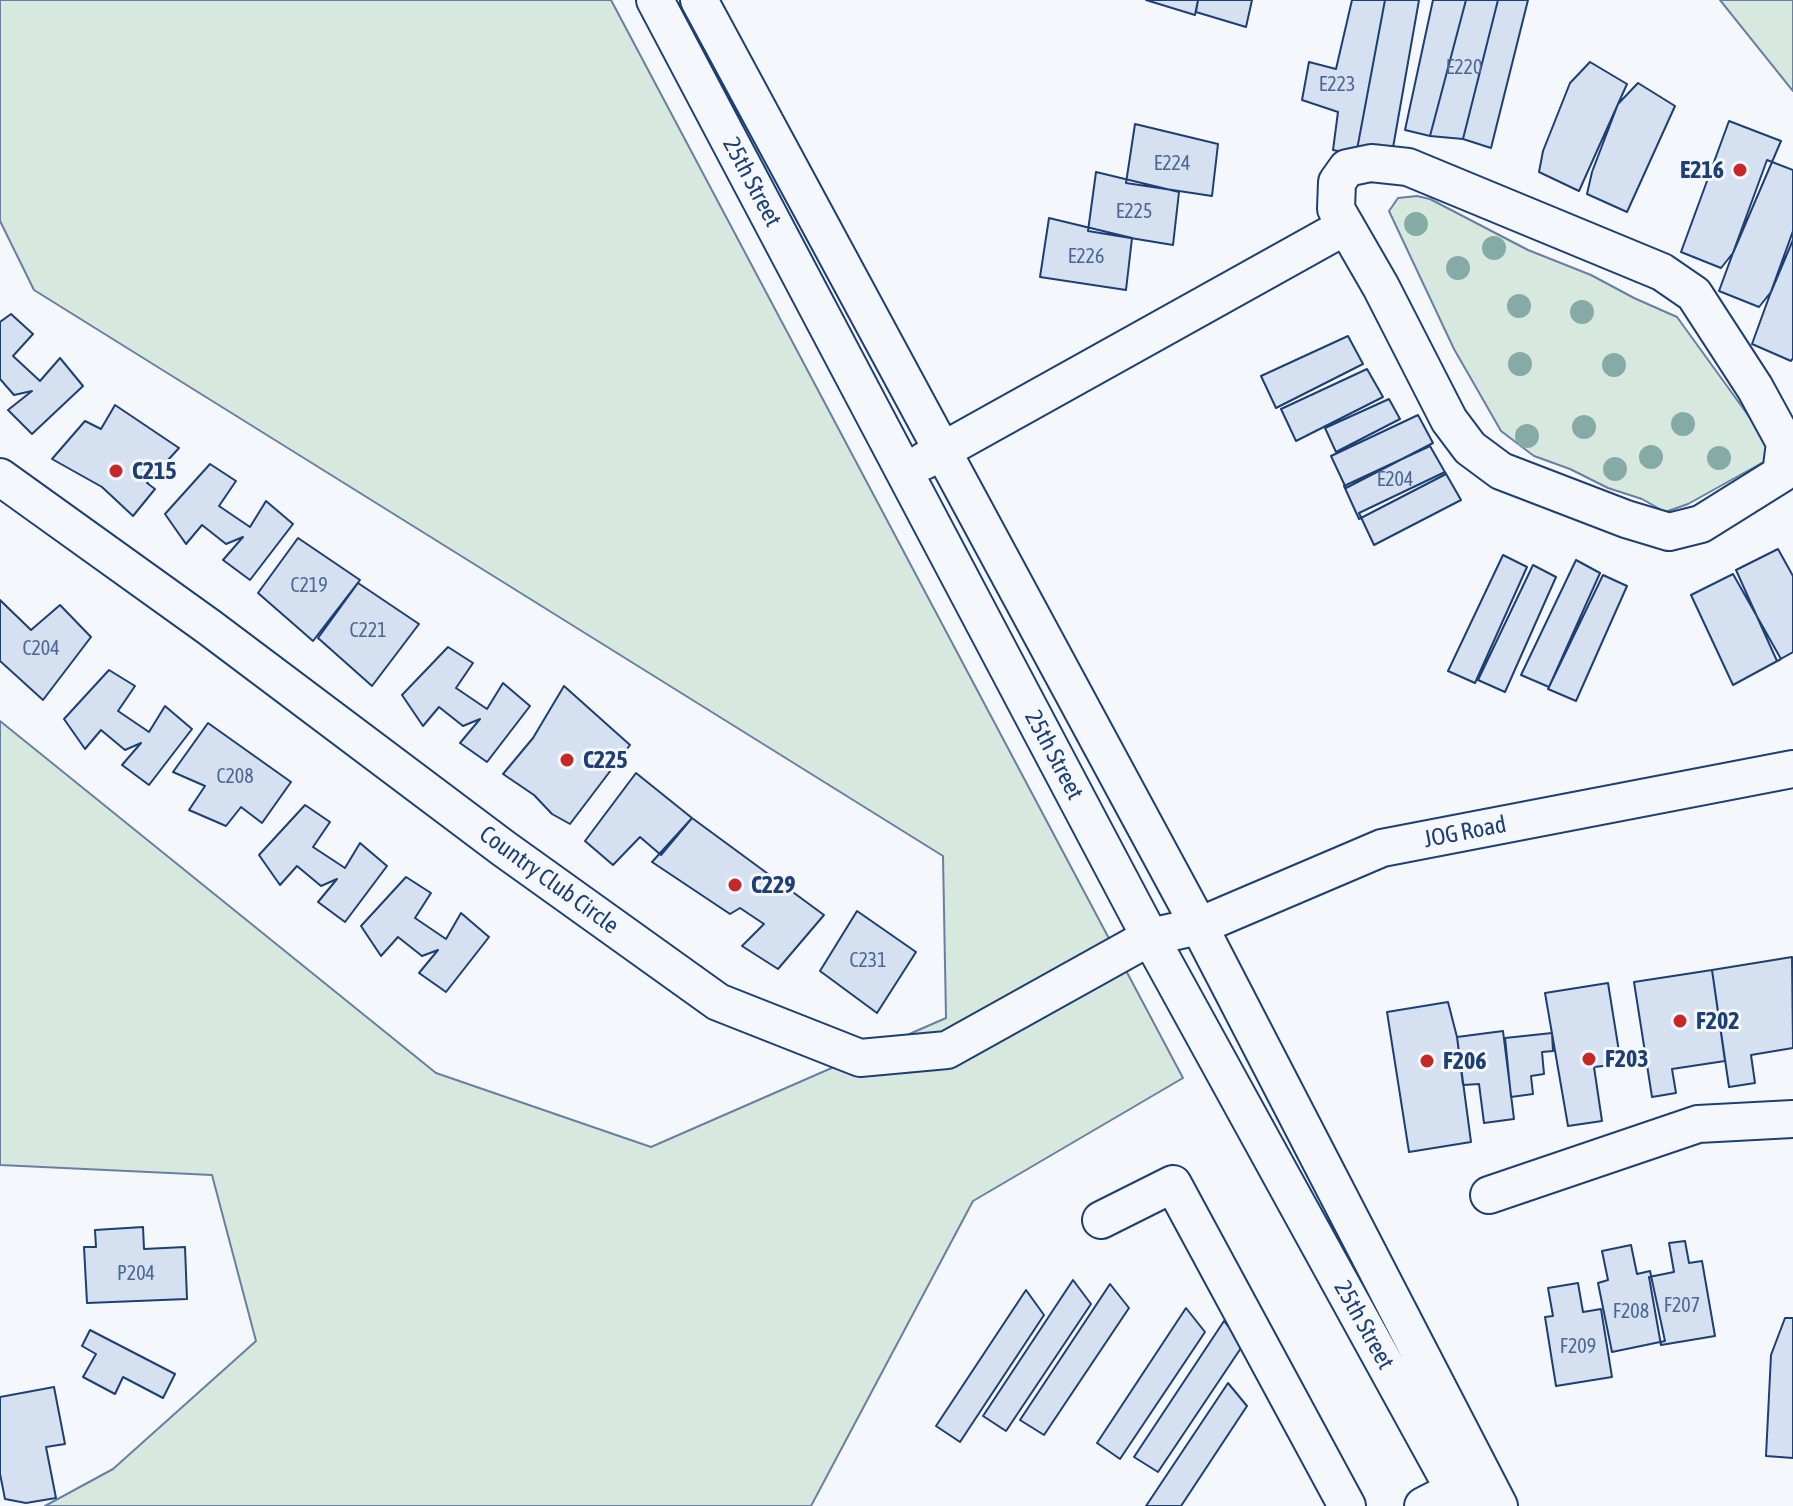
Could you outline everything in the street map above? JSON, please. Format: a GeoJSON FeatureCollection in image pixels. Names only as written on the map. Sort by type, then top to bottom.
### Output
{"type":"FeatureCollection","features":[{"type":"Feature","properties":{"kind":"street","name":"25th Street"},"geometry":{"type":"LineString","coordinates":[[655,0],[1447,1501]]}},
{"type":"Feature","properties":{"kind":"street","name":"25th Street"},"geometry":{"type":"LineString","coordinates":[[699,0],[1199,926],[1499,1506]]}},
{"type":"Feature","properties":{"kind":"street"},"geometry":{"type":"LineString","coordinates":[[1371,163],[1408,167],[1662,272],[1694,294],[1755,388],[1785,443],[1781,474],[1701,524],[1669,532],[1626,519],[1501,471],[1470,448],[1449,420],[1346,226],[1336,209],[1337,182],[1347,168],[1371,163]]}},
{"type":"Feature","properties":{"kind":"street"},"geometry":{"type":"LineString","coordinates":[[905,471],[1346,226]]}},
{"type":"Feature","properties":{"kind":"street","name":"Country Club Circle"},"geometry":{"type":"LineString","coordinates":[[0,477],[209,627],[503,848],[718,1002],[860,1058],[947,1050],[1150,937]]}},
{"type":"Feature","properties":{"kind":"street","name":"JOG Road"},"geometry":{"type":"LineString","coordinates":[[1150,937],[1199,926],[1382,848],[1793,769]]}},
{"type":"Feature","properties":{"kind":"street"},"geometry":{"type":"LineString","coordinates":[[1489,1195],[1698,1124],[1793,1119]]}},
{"type":"Feature","properties":{"kind":"street"},"geometry":{"type":"LineString","coordinates":[[1101,1220],[1173,1184],[1347,1506]]}},
{"type":"Feature","properties":{"kind":"shaded area"},"geometry":{"type":"Polygon","coordinates":[[[0,0],[611,0],[1183,1078],[973,1201],[811,1506],[45,1506],[113,1469],[256,1341],[212,1175],[0,1165],[0,721],[436,1073],[651,1147],[946,1018],[943,856],[34,290],[0,221],[0,0]]]}},
{"type":"Feature","properties":{"kind":"shaded area"},"geometry":{"type":"Polygon","coordinates":[[[1720,0],[1793,0],[1793,91],[1720,0]]]}},
{"type":"Feature","properties":{"kind":"shaded area"},"geometry":{"type":"Polygon","coordinates":[[[1417,196],[1430,199],[1528,250],[1591,275],[1677,317],[1769,444],[1769,459],[1688,504],[1665,512],[1642,499],[1534,456],[1501,431],[1454,349],[1389,211],[1398,198],[1417,196]]]}},
{"type":"Feature","properties":{"kind":"building"},"geometry":{"type":"Polygon","coordinates":[[[1146,0],[1198,0],[1195,15],[1146,0]]]}},
{"type":"Feature","properties":{"kind":"building"},"geometry":{"type":"Polygon","coordinates":[[[1198,0],[1252,0],[1246,27],[1196,12],[1198,0]]]}},
{"type":"Feature","properties":{"kind":"building","name":"E223"},"geometry":{"type":"Polygon","coordinates":[[[1352,0],[1385,0],[1356,155],[1333,150],[1338,112],[1302,100],[1309,62],[1336,69],[1352,0]]]}},
{"type":"Feature","properties":{"kind":"building"},"geometry":{"type":"Polygon","coordinates":[[[1385,0],[1419,0],[1391,159],[1356,155],[1385,0]]]}},
{"type":"Feature","properties":{"kind":"building"},"geometry":{"type":"Polygon","coordinates":[[[1433,0],[1466,0],[1430,136],[1405,130],[1433,0]]]}},
{"type":"Feature","properties":{"kind":"building","name":"E220"},"geometry":{"type":"Polygon","coordinates":[[[1466,0],[1498,0],[1463,139],[1430,136],[1466,0]]]}},
{"type":"Feature","properties":{"kind":"building"},"geometry":{"type":"Polygon","coordinates":[[[1498,0],[1528,0],[1491,148],[1463,139],[1498,0]]]}},
{"type":"Feature","properties":{"kind":"building"},"geometry":{"type":"Polygon","coordinates":[[[1590,62],[1627,84],[1579,191],[1539,172],[1543,151],[1570,83],[1590,62]]]}},
{"type":"Feature","properties":{"kind":"building"},"geometry":{"type":"Polygon","coordinates":[[[1638,83],[1675,106],[1627,212],[1587,194],[1592,172],[1618,104],[1638,83]]]}},
{"type":"Feature","properties":{"kind":"building","name":"E216"},"geometry":{"type":"Polygon","coordinates":[[[1729,121],[1781,141],[1733,253],[1721,268],[1681,252],[1729,121]]]}},
{"type":"Feature","properties":{"kind":"building","name":"E224"},"geometry":{"type":"Polygon","coordinates":[[[1135,124],[1218,144],[1212,196],[1126,183],[1135,124]]]}},
{"type":"Feature","properties":{"kind":"building"},"geometry":{"type":"Polygon","coordinates":[[[1767,160],[1793,170],[1793,240],[1771,292],[1759,307],[1719,291],[1767,160]]]}},
{"type":"Feature","properties":{"kind":"building","name":"E225"},"geometry":{"type":"Polygon","coordinates":[[[1096,172],[1179,192],[1173,245],[1088,231],[1096,172]]]}},
{"type":"Feature","properties":{"kind":"building","name":"E226"},"geometry":{"type":"Polygon","coordinates":[[[1049,218],[1132,238],[1126,290],[1040,277],[1049,218]]]}},
{"type":"Feature","properties":{"kind":"building"},"geometry":{"type":"Polygon","coordinates":[[[1793,231],[1793,358],[1791,361],[1752,344],[1793,231]]]}},
{"type":"Feature","properties":{"kind":"building"},"geometry":{"type":"Polygon","coordinates":[[[11,314],[33,334],[13,356],[40,381],[60,358],[83,386],[32,434],[8,410],[32,391],[14,395],[0,379],[0,322],[11,314]]]}},
{"type":"Feature","properties":{"kind":"building"},"geometry":{"type":"Polygon","coordinates":[[[1348,336],[1363,364],[1276,408],[1261,376],[1348,336]]]}},
{"type":"Feature","properties":{"kind":"building"},"geometry":{"type":"Polygon","coordinates":[[[1367,369],[1383,397],[1296,441],[1281,409],[1367,369]]]}},
{"type":"Feature","properties":{"kind":"building"},"geometry":{"type":"Polygon","coordinates":[[[1389,399],[1400,419],[1336,452],[1325,428],[1389,399]]]}},
{"type":"Feature","properties":{"kind":"building","name":"C215"},"geometry":{"type":"Polygon","coordinates":[[[115,405],[179,448],[147,483],[155,489],[133,516],[102,487],[52,459],[85,421],[101,429],[115,405]]]}},
{"type":"Feature","properties":{"kind":"building"},"geometry":{"type":"Polygon","coordinates":[[[1418,415],[1433,443],[1346,488],[1331,456],[1418,415]]]}},
{"type":"Feature","properties":{"kind":"building","name":"E204"},"geometry":{"type":"Polygon","coordinates":[[[1430,446],[1446,474],[1359,519],[1344,486],[1430,446]]]}},
{"type":"Feature","properties":{"kind":"building"},"geometry":{"type":"Polygon","coordinates":[[[210,464],[236,481],[219,506],[250,527],[266,501],[293,524],[250,580],[223,560],[243,537],[226,544],[202,525],[186,544],[165,514],[210,464]]]}},
{"type":"Feature","properties":{"kind":"building"},"geometry":{"type":"Polygon","coordinates":[[[1445,472],[1461,500],[1374,545],[1359,513],[1445,472]]]}},
{"type":"Feature","properties":{"kind":"building","name":"C219"},"geometry":{"type":"Polygon","coordinates":[[[298,538],[360,580],[313,641],[258,593],[298,538]]]}},
{"type":"Feature","properties":{"kind":"building"},"geometry":{"type":"Polygon","coordinates":[[[1778,549],[1793,576],[1793,652],[1777,661],[1736,570],[1778,549]]]}},
{"type":"Feature","properties":{"kind":"building"},"geometry":{"type":"Polygon","coordinates":[[[1503,555],[1527,567],[1475,683],[1448,671],[1503,555]]]}},
{"type":"Feature","properties":{"kind":"building"},"geometry":{"type":"Polygon","coordinates":[[[1576,560],[1600,573],[1549,687],[1521,675],[1576,560]]]}},
{"type":"Feature","properties":{"kind":"building"},"geometry":{"type":"Polygon","coordinates":[[[1533,565],[1556,577],[1505,692],[1478,680],[1533,565]]]}},
{"type":"Feature","properties":{"kind":"building"},"geometry":{"type":"Polygon","coordinates":[[[1733,574],[1781,659],[1733,685],[1691,595],[1733,574]]]}},
{"type":"Feature","properties":{"kind":"building"},"geometry":{"type":"Polygon","coordinates":[[[1603,575],[1627,586],[1576,701],[1548,689],[1603,575]]]}},
{"type":"Feature","properties":{"kind":"building","name":"C221"},"geometry":{"type":"Polygon","coordinates":[[[358,583],[419,624],[372,686],[318,638],[358,583]]]}},
{"type":"Feature","properties":{"kind":"building","name":"C204"},"geometry":{"type":"Polygon","coordinates":[[[0,600],[31,630],[60,605],[91,637],[43,700],[0,661],[0,600]]]}},
{"type":"Feature","properties":{"kind":"building"},"geometry":{"type":"Polygon","coordinates":[[[448,647],[473,663],[456,688],[487,709],[503,683],[530,706],[487,762],[460,743],[480,719],[463,726],[439,707],[423,726],[402,695],[448,647]]]}},
{"type":"Feature","properties":{"kind":"building"},"geometry":{"type":"Polygon","coordinates":[[[109,670],[135,686],[118,711],[149,732],[165,706],[192,729],[149,785],[122,765],[141,743],[125,750],[101,730],[85,749],[64,719],[109,670]]]}},
{"type":"Feature","properties":{"kind":"building","name":"C225"},"geometry":{"type":"Polygon","coordinates":[[[564,686],[630,745],[570,824],[552,814],[534,795],[503,774],[533,738],[564,686]]]}},
{"type":"Feature","properties":{"kind":"building","name":"C208"},"geometry":{"type":"Polygon","coordinates":[[[208,723],[291,782],[262,823],[241,807],[226,826],[189,810],[205,786],[173,772],[208,723]]]}},
{"type":"Feature","properties":{"kind":"building"},"geometry":{"type":"Polygon","coordinates":[[[636,773],[692,818],[661,855],[640,837],[613,865],[585,841],[636,773]]]}},
{"type":"Feature","properties":{"kind":"building"},"geometry":{"type":"Polygon","coordinates":[[[305,805],[330,822],[313,847],[345,868],[360,843],[387,866],[345,922],[318,902],[337,879],[321,886],[297,866],[280,885],[259,855],[305,805]]]}},
{"type":"Feature","properties":{"kind":"building","name":"C229"},"geometry":{"type":"Polygon","coordinates":[[[692,818],[824,915],[778,969],[742,946],[764,924],[740,908],[730,914],[652,862],[692,818]]]}},
{"type":"Feature","properties":{"kind":"building"},"geometry":{"type":"Polygon","coordinates":[[[406,877],[431,893],[415,918],[446,939],[461,913],[489,937],[446,992],[419,973],[438,950],[422,956],[398,937],[381,956],[361,926],[406,877]]]}},
{"type":"Feature","properties":{"kind":"building","name":"C231"},"geometry":{"type":"Polygon","coordinates":[[[857,911],[916,952],[877,1013],[820,971],[857,911]]]}},
{"type":"Feature","properties":{"kind":"building"},"geometry":{"type":"Polygon","coordinates":[[[1792,957],[1793,1048],[1751,1055],[1755,1083],[1729,1087],[1712,970],[1792,957]]]}},
{"type":"Feature","properties":{"kind":"building","name":"F202"},"geometry":{"type":"Polygon","coordinates":[[[1712,970],[1725,1061],[1672,1069],[1676,1093],[1652,1097],[1634,982],[1712,970]]]}},
{"type":"Feature","properties":{"kind":"building","name":"F203"},"geometry":{"type":"Polygon","coordinates":[[[1608,983],[1621,1064],[1594,1067],[1602,1121],[1568,1126],[1545,993],[1608,983]]]}},
{"type":"Feature","properties":{"kind":"building","name":"F206"},"geometry":{"type":"Polygon","coordinates":[[[1448,1002],[1457,1037],[1471,1142],[1409,1152],[1387,1012],[1448,1002]]]}},
{"type":"Feature","properties":{"kind":"building"},"geometry":{"type":"Polygon","coordinates":[[[1503,1031],[1514,1119],[1484,1123],[1479,1084],[1463,1085],[1457,1037],[1503,1031]]]}},
{"type":"Feature","properties":{"kind":"building"},"geometry":{"type":"Polygon","coordinates":[[[1552,1033],[1553,1051],[1542,1052],[1544,1074],[1531,1076],[1533,1094],[1511,1097],[1505,1038],[1552,1033]]]}},
{"type":"Feature","properties":{"kind":"building","name":"P204"},"geometry":{"type":"Polygon","coordinates":[[[143,1227],[144,1249],[185,1247],[187,1299],[87,1303],[84,1247],[96,1247],[95,1230],[143,1227]]]}},
{"type":"Feature","properties":{"kind":"building","name":"F207"},"geometry":{"type":"Polygon","coordinates":[[[1685,1241],[1689,1263],[1702,1261],[1715,1336],[1661,1345],[1649,1277],[1674,1272],[1669,1243],[1685,1241]]]}},
{"type":"Feature","properties":{"kind":"building","name":"F208"},"geometry":{"type":"Polygon","coordinates":[[[1631,1245],[1637,1274],[1650,1271],[1665,1341],[1612,1352],[1598,1283],[1608,1280],[1602,1251],[1631,1245]]]}},
{"type":"Feature","properties":{"kind":"building"},"geometry":{"type":"Polygon","coordinates":[[[1073,1280],[1091,1304],[1006,1431],[983,1416],[1073,1280]]]}},
{"type":"Feature","properties":{"kind":"building","name":"F209"},"geometry":{"type":"Polygon","coordinates":[[[1578,1283],[1583,1312],[1601,1309],[1612,1377],[1556,1386],[1545,1317],[1553,1316],[1548,1288],[1578,1283]]]}},
{"type":"Feature","properties":{"kind":"building"},"geometry":{"type":"Polygon","coordinates":[[[1110,1284],[1129,1308],[1044,1435],[1020,1420],[1110,1284]]]}},
{"type":"Feature","properties":{"kind":"building"},"geometry":{"type":"Polygon","coordinates":[[[1026,1290],[1044,1315],[960,1442],[936,1426],[1026,1290]]]}},
{"type":"Feature","properties":{"kind":"building"},"geometry":{"type":"Polygon","coordinates":[[[1186,1308],[1205,1332],[1120,1459],[1097,1443],[1186,1308]]]}},
{"type":"Feature","properties":{"kind":"building"},"geometry":{"type":"Polygon","coordinates":[[[1785,1318],[1793,1318],[1793,1458],[1766,1456],[1771,1355],[1785,1318]]]}},
{"type":"Feature","properties":{"kind":"building"},"geometry":{"type":"Polygon","coordinates":[[[1224,1321],[1243,1345],[1158,1472],[1134,1457],[1224,1321]]]}},
{"type":"Feature","properties":{"kind":"building"},"geometry":{"type":"Polygon","coordinates":[[[90,1330],[175,1374],[163,1398],[123,1377],[115,1394],[83,1377],[96,1354],[82,1346],[90,1330]]]}},
{"type":"Feature","properties":{"kind":"building"},"geometry":{"type":"Polygon","coordinates":[[[1228,1383],[1247,1406],[1181,1506],[1146,1506],[1228,1383]]]}},
{"type":"Feature","properties":{"kind":"building"},"geometry":{"type":"Polygon","coordinates":[[[54,1387],[65,1444],[46,1447],[56,1498],[26,1503],[5,1499],[0,1474],[0,1397],[54,1387]]]}},
{"type":"Feature","properties":{"kind":"place","name":"E216"},"geometry":{"type":"Point","coordinates":[1740,170]}},
{"type":"Feature","properties":{"kind":"place","name":"C215"},"geometry":{"type":"Point","coordinates":[116,471]}},
{"type":"Feature","properties":{"kind":"place","name":"C225"},"geometry":{"type":"Point","coordinates":[567,760]}},
{"type":"Feature","properties":{"kind":"place","name":"C229"},"geometry":{"type":"Point","coordinates":[735,885]}},
{"type":"Feature","properties":{"kind":"place","name":"F202"},"geometry":{"type":"Point","coordinates":[1680,1021]}},
{"type":"Feature","properties":{"kind":"place","name":"F203"},"geometry":{"type":"Point","coordinates":[1589,1059]}},
{"type":"Feature","properties":{"kind":"place","name":"F206"},"geometry":{"type":"Point","coordinates":[1427,1061]}}]}
